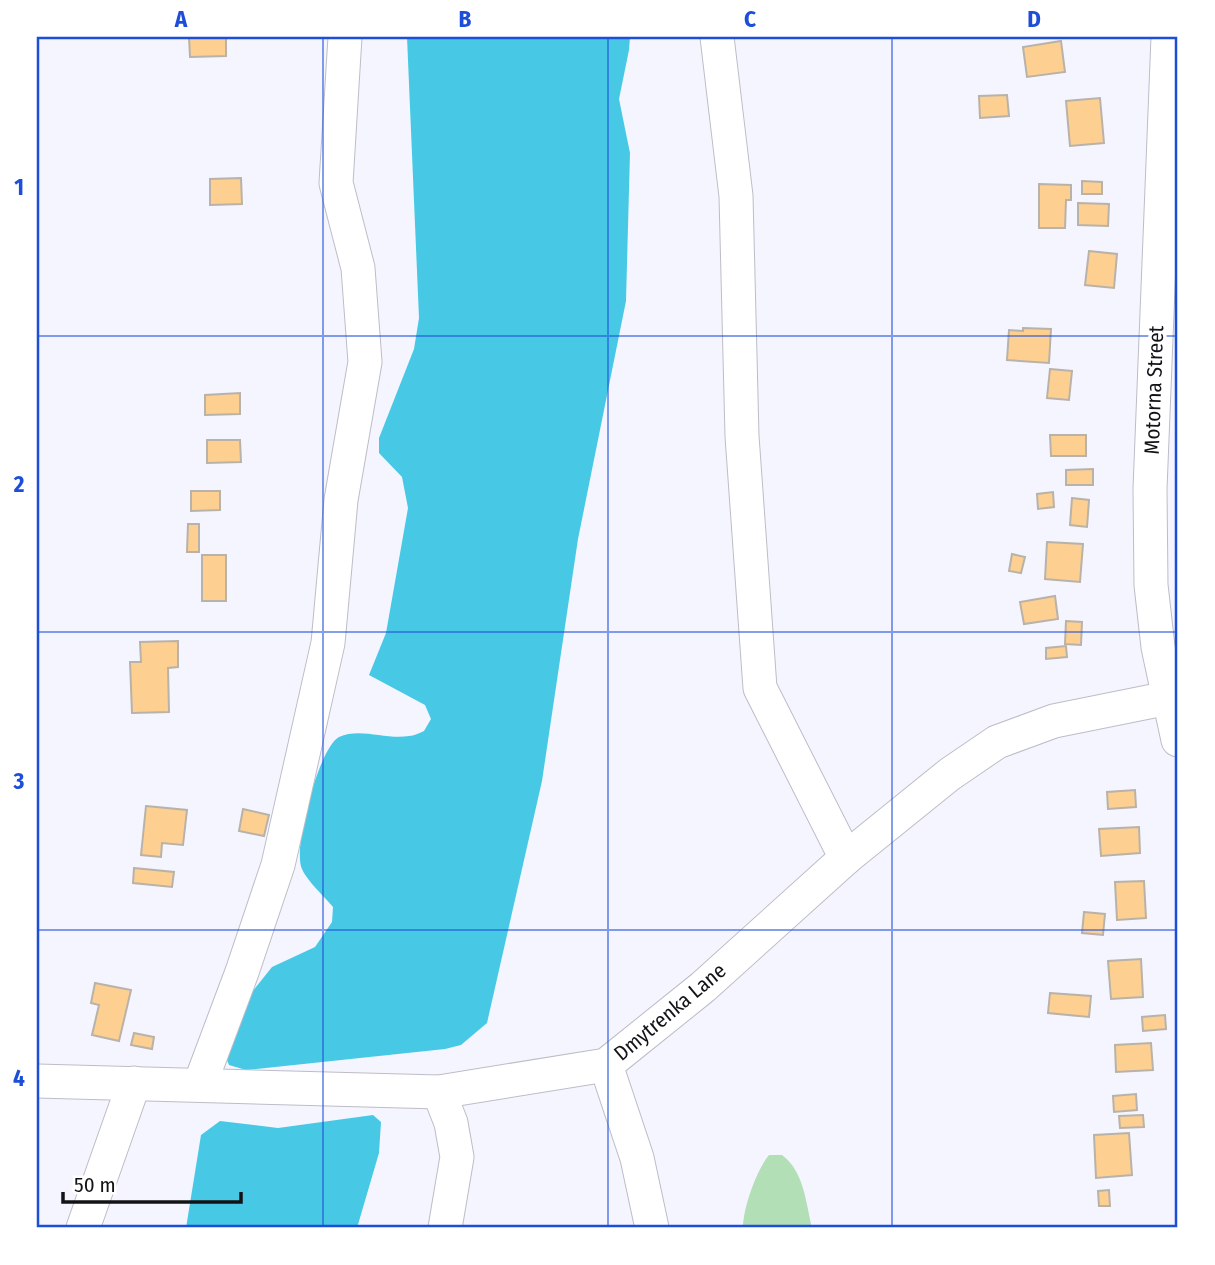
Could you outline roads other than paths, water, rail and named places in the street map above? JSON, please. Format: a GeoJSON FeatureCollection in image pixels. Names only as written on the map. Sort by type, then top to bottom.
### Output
{"type":"FeatureCollection","features":[{"type":"Feature","properties":{"kind":"street"},"geometry":{"type":"LineString","coordinates":[[200,1084],[278,865],[328,643],[341,500],[365,362],[358,268],[336,183],[345,37]]}},
{"type":"Feature","properties":{"kind":"street"},"geometry":{"type":"LineString","coordinates":[[717,37],[736,196],[742,436],[760,688],[846,858]]}},
{"type":"Feature","properties":{"kind":"street","name":"Motorna Street"},"geometry":{"type":"LineString","coordinates":[[1168,37],[1150,489],[1151,585],[1158,647],[1173,696],[1178,740]]}},
{"type":"Feature","properties":{"kind":"street","name":"Dmytrenka Lane"},"geometry":{"type":"LineString","coordinates":[[37,1081],[439,1092],[606,1065],[703,987],[846,858],[950,774],[997,741],[1054,721],[1173,696]]}},
{"type":"Feature","properties":{"kind":"street"},"geometry":{"type":"LineString","coordinates":[[606,1065],[637,1158],[652,1228]]}},
{"type":"Feature","properties":{"kind":"street"},"geometry":{"type":"LineString","coordinates":[[83,1228],[134,1083]]}},
{"type":"Feature","properties":{"kind":"street"},"geometry":{"type":"LineString","coordinates":[[439,1092],[450,1123],[457,1157],[445,1228]]}},
{"type":"Feature","properties":{"kind":"water"},"geometry":{"type":"Polygon","coordinates":[[[407,37],[630,37],[619,99],[630,153],[626,301],[578,539],[542,781],[487,1023],[461,1045],[445,1049],[246,1070],[229,1065],[223,1051],[240,1025],[244,1002],[272,967],[315,947],[332,922],[333,907],[304,874],[300,858],[309,800],[323,759],[331,745],[347,734],[411,736],[424,731],[431,719],[425,705],[369,675],[386,633],[408,508],[402,477],[379,453],[379,438],[414,349],[419,318],[407,37]]]}},
{"type":"Feature","properties":{"kind":"water"},"geometry":{"type":"Polygon","coordinates":[[[373,1115],[381,1122],[379,1153],[357,1228],[186,1228],[201,1135],[220,1121],[278,1128],[373,1115]]]}}]}
